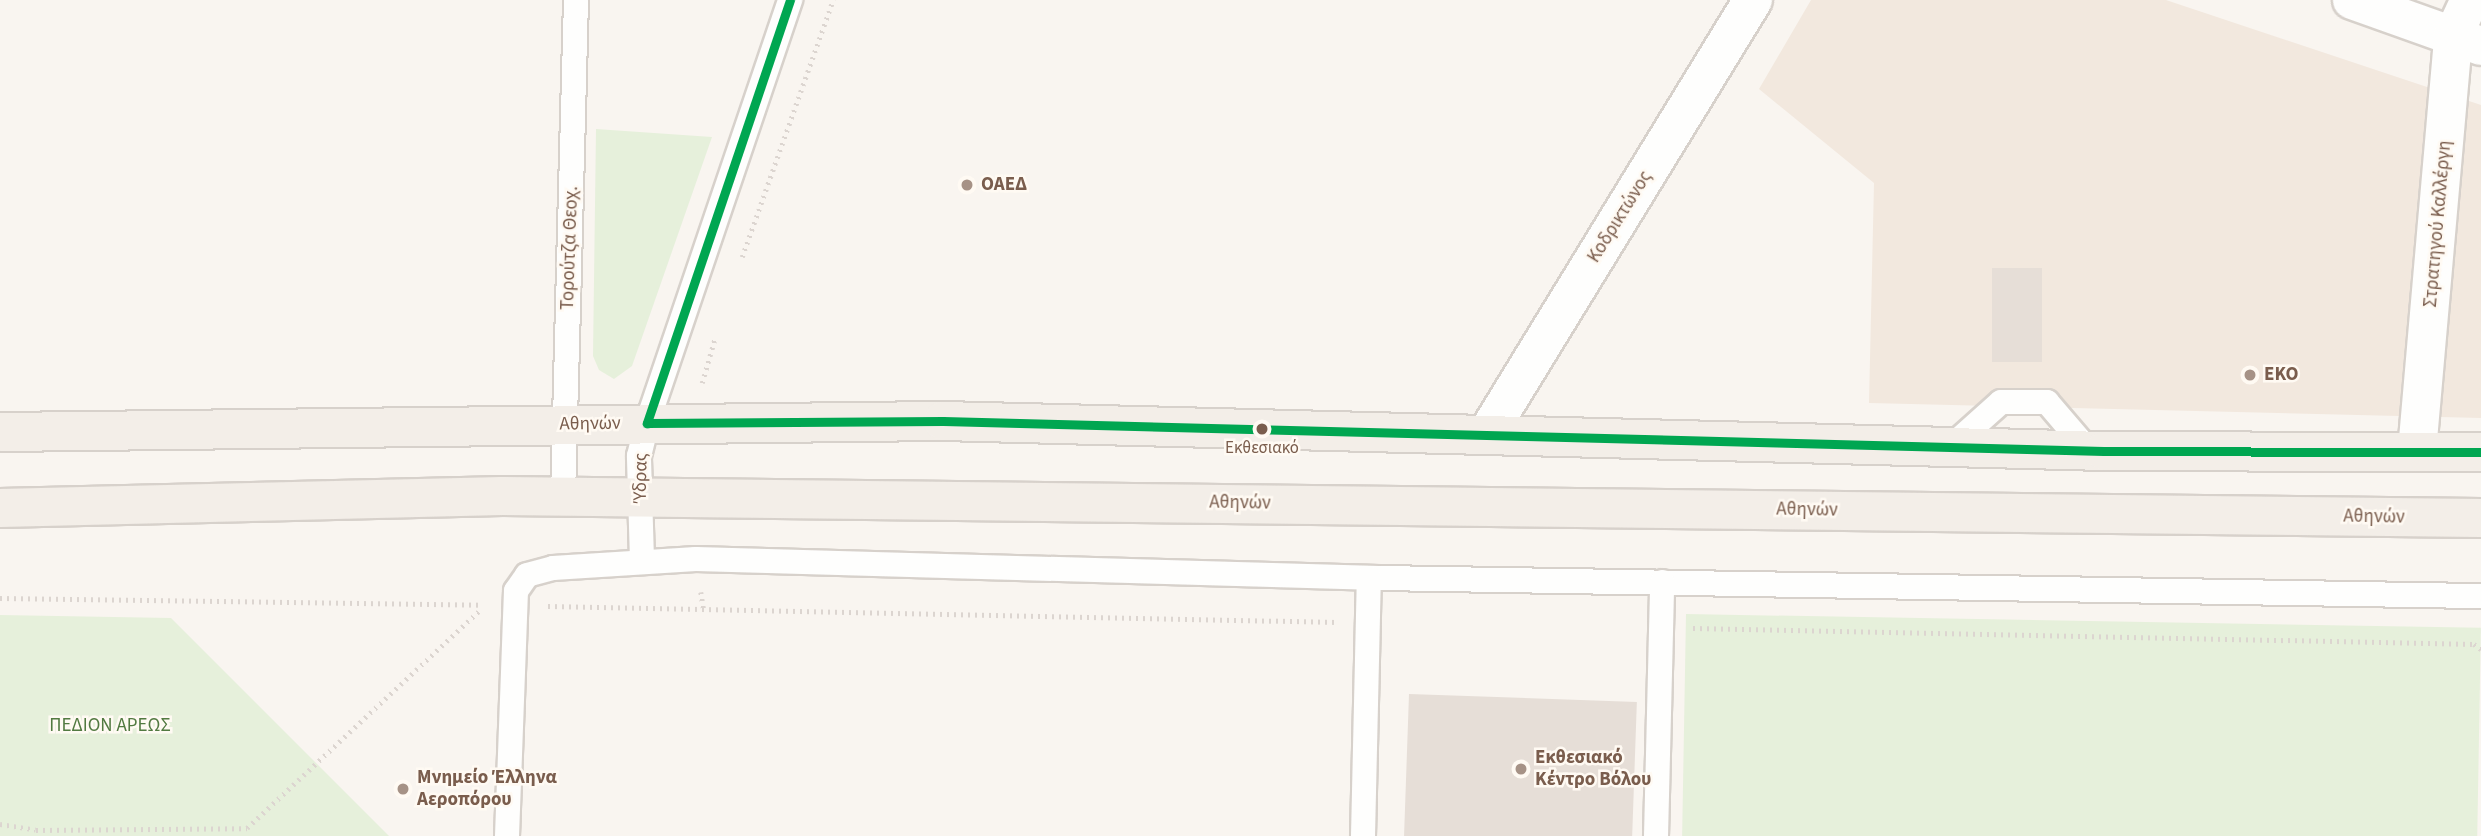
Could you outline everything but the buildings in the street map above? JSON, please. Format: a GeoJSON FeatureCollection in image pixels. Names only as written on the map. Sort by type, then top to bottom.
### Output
{"type":"FeatureCollection","features":[{"type":"Feature","properties":{"kind":"main road","name":"Αθηνών"},"geometry":{"type":"LineString","coordinates":[[0,432],[943,421],[1954,444],[2088,450],[2481,452]]}},
{"type":"Feature","properties":{"kind":"main road","name":"Αθηνών"},"geometry":{"type":"LineString","coordinates":[[0,508],[563,496],[2481,518]]}},
{"type":"Feature","properties":{"kind":"street","name":"Κοδρικτώνος"},"geometry":{"type":"LineString","coordinates":[[1487,434],[1753,0]]}},
{"type":"Feature","properties":{"kind":"street"},"geometry":{"type":"LineString","coordinates":[[2352,0],[2467,41]]}},
{"type":"Feature","properties":{"kind":"street","name":"Στρατηγού Καλλέργη"},"geometry":{"type":"LineString","coordinates":[[2417,451],[2470,0]]}},
{"type":"Feature","properties":{"kind":"lane","name":"Τορούτζα Θεοχ."},"geometry":{"type":"LineString","coordinates":[[563,496],[576,0]]}},
{"type":"Feature","properties":{"kind":"lane","name":"Ύδρας"},"geometry":{"type":"LineString","coordinates":[[642,560],[639,456],[647,423],[790,0]]}},
{"type":"Feature","properties":{"kind":"lane"},"geometry":{"type":"LineString","coordinates":[[507,836],[515,606],[519,584],[536,571],[642,560],[696,559],[1369,578],[2481,596]]}},
{"type":"Feature","properties":{"kind":"lane"},"geometry":{"type":"LineString","coordinates":[[1363,836],[1369,578]]}},
{"type":"Feature","properties":{"kind":"lane"},"geometry":{"type":"LineString","coordinates":[[1656,836],[1662,582]]}},
{"type":"Feature","properties":{"kind":"path"},"geometry":{"type":"LineString","coordinates":[[737,271],[833,0]]}},
{"type":"Feature","properties":{"kind":"path"},"geometry":{"type":"LineString","coordinates":[[690,423],[716,332]]}},
{"type":"Feature","properties":{"kind":"path"},"geometry":{"type":"LineString","coordinates":[[0,598],[486,605],[1332,623],[1369,611]]}},
{"type":"Feature","properties":{"kind":"path"},"geometry":{"type":"LineString","coordinates":[[0,824],[36,830],[247,828],[486,605]]}},
{"type":"Feature","properties":{"kind":"path"},"geometry":{"type":"LineString","coordinates":[[1662,619],[1723,631],[2460,643],[2481,649]]}},
{"type":"Feature","properties":{"kind":"shaded area"},"geometry":{"type":"Polygon","coordinates":[[[1811,0],[2166,0],[2481,105],[2481,418],[1869,403],[1874,183],[1759,89],[1811,0]]]}},
{"type":"Feature","properties":{"kind":"green space"},"geometry":{"type":"Polygon","coordinates":[[[596,129],[712,137],[632,366],[614,379],[599,370],[593,356],[596,129]]]}},
{"type":"Feature","properties":{"kind":"green space"},"geometry":{"type":"Polygon","coordinates":[[[1686,614],[2481,628],[2477,836],[1682,836],[1686,614]]]}},
{"type":"Feature","properties":{"kind":"green space","name":"ΠΕΔΙΟΝ ΑΡΕΩΣ"},"geometry":{"type":"Polygon","coordinates":[[[0,615],[171,618],[389,836],[0,836],[0,615]]]}},
{"type":"Feature","properties":{"kind":"transit line"},"geometry":{"type":"LineString","coordinates":[[790,0],[647,423],[943,421],[2104,451],[2481,452]]}},
{"type":"Feature","properties":{"kind":"place","name":"ΟΑΕΔ"},"geometry":{"type":"Point","coordinates":[967,185]}},
{"type":"Feature","properties":{"kind":"place","name":"EKO"},"geometry":{"type":"Point","coordinates":[2250,375]}},
{"type":"Feature","properties":{"kind":"place","name":"Εκθεσιακό"},"geometry":{"type":"Point","coordinates":[1262,429]}},
{"type":"Feature","properties":{"kind":"place","name":"Εκθεσιακό Κέντρο Βόλου"},"geometry":{"type":"Point","coordinates":[1521,769]}},
{"type":"Feature","properties":{"kind":"place","name":"Μνημείο Έλληνα Αεροπόρου"},"geometry":{"type":"Point","coordinates":[403,789]}}]}
